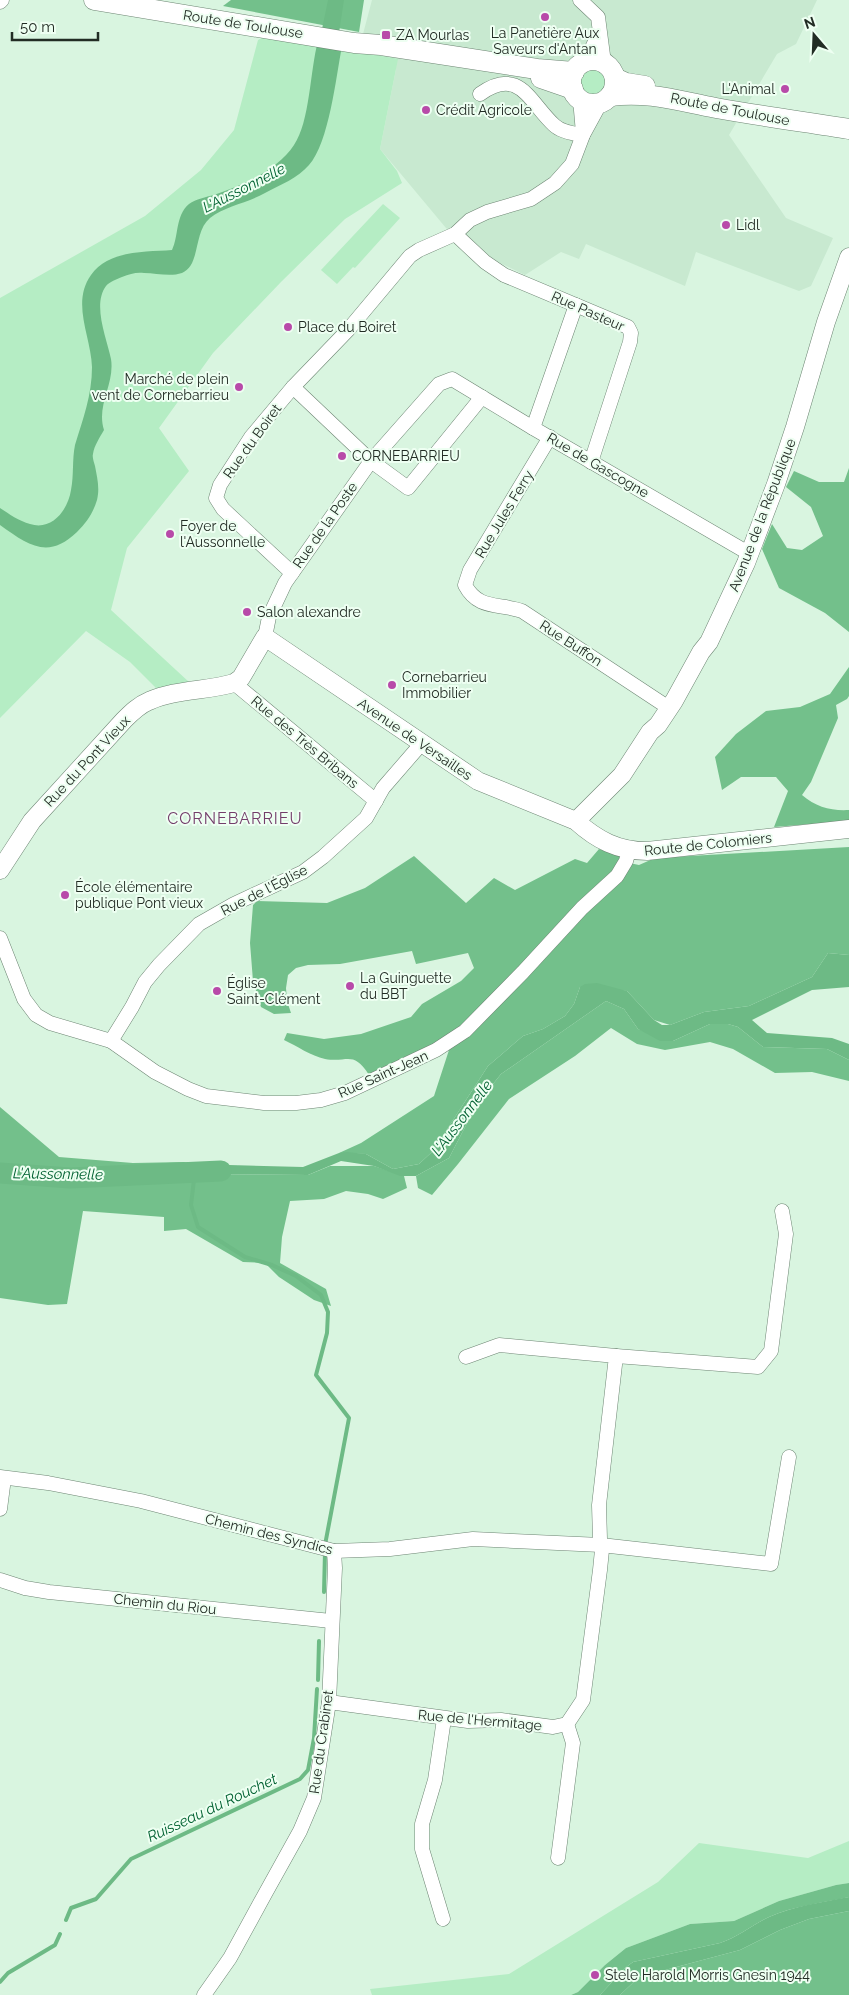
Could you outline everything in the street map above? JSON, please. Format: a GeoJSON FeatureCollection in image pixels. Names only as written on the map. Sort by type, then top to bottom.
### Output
{"type":"FeatureCollection","features":[{"type":"Feature","properties":{"kind":"main road","name":"Route de Toulouse"},"geometry":{"type":"LineString","coordinates":[[94,0],[305,34],[399,54],[536,76],[668,90],[698,98],[819,118],[849,121]]}},
{"type":"Feature","properties":{"kind":"main road","name":"Route de Toulouse"},"geometry":{"type":"LineString","coordinates":[[593,83],[752,114],[849,129]]}},
{"type":"Feature","properties":{"kind":"street"},"geometry":{"type":"LineString","coordinates":[[482,397],[408,488],[371,461],[293,387],[348,330],[410,256],[455,234],[470,220],[487,212],[532,199],[555,183],[572,164],[583,135],[593,83],[599,32],[598,17],[580,0]]}},
{"type":"Feature","properties":{"kind":"street"},"geometry":{"type":"LineString","coordinates":[[480,94],[492,85],[501,83],[512,84],[527,93],[555,127],[583,135]]}},
{"type":"Feature","properties":{"kind":"street"},"geometry":{"type":"LineString","coordinates":[[583,135],[583,114],[593,83]]}},
{"type":"Feature","properties":{"kind":"street","name":"Rue Pasteur"},"geometry":{"type":"LineString","coordinates":[[455,234],[486,262],[504,275],[628,327],[631,333],[630,342],[591,462]]}},
{"type":"Feature","properties":{"kind":"street","name":"Avenue de la République"},"geometry":{"type":"LineString","coordinates":[[576,821],[622,775],[650,732],[658,725],[701,652],[709,642],[750,554],[787,452],[826,322],[849,257]]}},
{"type":"Feature","properties":{"kind":"street"},"geometry":{"type":"LineString","coordinates":[[533,428],[576,305]]}},
{"type":"Feature","properties":{"kind":"street","name":"Rue de Gascogne"},"geometry":{"type":"LineString","coordinates":[[445,380],[452,379],[750,554]]}},
{"type":"Feature","properties":{"kind":"street","name":"Rue de la Poste"},"geometry":{"type":"LineString","coordinates":[[265,637],[269,617],[285,582],[371,461],[439,384],[445,380]]}},
{"type":"Feature","properties":{"kind":"street","name":"Rue du Boiret"},"geometry":{"type":"LineString","coordinates":[[292,573],[224,509],[216,498],[220,485],[230,467],[251,437],[293,387]]}},
{"type":"Feature","properties":{"kind":"street","name":"Rue Jules Ferry"},"geometry":{"type":"LineString","coordinates":[[468,591],[465,580],[470,570],[550,437]]}},
{"type":"Feature","properties":{"kind":"street","name":"Rue Buffon"},"geometry":{"type":"LineString","coordinates":[[468,591],[475,598],[489,605],[511,607],[522,612],[669,708]]}},
{"type":"Feature","properties":{"kind":"street"},"geometry":{"type":"LineString","coordinates":[[234,683],[241,678],[265,637]]}},
{"type":"Feature","properties":{"kind":"street","name":"Avenue de Versailles"},"geometry":{"type":"LineString","coordinates":[[265,637],[478,781],[576,821]]}},
{"type":"Feature","properties":{"kind":"street","name":"Rue des Très Bribans"},"geometry":{"type":"LineString","coordinates":[[234,683],[376,801]]}},
{"type":"Feature","properties":{"kind":"street","name":"Rue du Pont Vieux"},"geometry":{"type":"LineString","coordinates":[[0,870],[36,817],[135,710],[148,701],[164,696],[234,683]]}},
{"type":"Feature","properties":{"kind":"street","name":"Rue de l'Église"},"geometry":{"type":"LineString","coordinates":[[110,1041],[132,1007],[145,982],[199,924],[234,904],[303,872],[366,818],[383,788],[422,743]]}},
{"type":"Feature","properties":{"kind":"street","name":"Route de Colomiers"},"geometry":{"type":"LineString","coordinates":[[576,821],[599,839],[629,851],[647,851],[849,829]]}},
{"type":"Feature","properties":{"kind":"street","name":"Rue Saint-Jean"},"geometry":{"type":"LineString","coordinates":[[0,938],[24,999],[36,1015],[50,1023],[110,1041],[155,1072],[188,1090],[206,1096],[243,1102],[296,1103],[321,1100],[345,1093],[436,1050],[465,1031],[582,908],[617,876],[626,861],[629,851]]}},
{"type":"Feature","properties":{"kind":"street"},"geometry":{"type":"LineString","coordinates":[[466,1357],[499,1344],[616,1356],[758,1367],[771,1351],[786,1234],[782,1211]]}},
{"type":"Feature","properties":{"kind":"street"},"geometry":{"type":"LineString","coordinates":[[558,1858],[573,1743],[567,1724],[583,1700],[600,1570],[599,1505],[616,1356]]}},
{"type":"Feature","properties":{"kind":"street","name":"Chemin des Syndics"},"geometry":{"type":"LineString","coordinates":[[2,1478],[48,1483],[141,1500],[328,1550],[390,1549],[474,1539],[601,1544],[771,1564],[788,1457]]}},
{"type":"Feature","properties":{"kind":"street"},"geometry":{"type":"LineString","coordinates":[[0,1508],[2,1478]]}},
{"type":"Feature","properties":{"kind":"street","name":"Rue du Crabinet"},"geometry":{"type":"LineString","coordinates":[[204,1995],[230,1958],[266,1894],[300,1831],[314,1798],[328,1702],[335,1568],[328,1550]]}},
{"type":"Feature","properties":{"kind":"street","name":"Chemin du Riou"},"geometry":{"type":"LineString","coordinates":[[0,1580],[25,1588],[49,1592],[331,1621]]}},
{"type":"Feature","properties":{"kind":"street","name":"Rue de l'Hermitage"},"geometry":{"type":"LineString","coordinates":[[328,1702],[444,1719],[468,1721],[500,1720],[553,1727],[567,1724]]}},
{"type":"Feature","properties":{"kind":"street"},"geometry":{"type":"LineString","coordinates":[[444,1719],[435,1780],[422,1824],[422,1849],[444,1918]]}},
{"type":"Feature","properties":{"kind":"shaded area"},"geometry":{"type":"Polygon","coordinates":[[[231,0],[364,0],[359,32],[223,6],[231,0]]]}},
{"type":"Feature","properties":{"kind":"shaded area"},"geometry":{"type":"Polygon","coordinates":[[[372,0],[817,0],[796,44],[777,54],[729,135],[786,218],[833,238],[811,286],[799,291],[696,252],[685,286],[586,244],[579,259],[561,252],[525,275],[500,263],[446,228],[380,149],[396,69],[363,34],[372,0]]]}},
{"type":"Feature","properties":{"kind":"shaded area"},"geometry":{"type":"Polygon","coordinates":[[[269,34],[398,59],[380,149],[397,171],[402,183],[345,219],[281,282],[213,353],[159,428],[189,471],[127,548],[111,610],[189,682],[157,689],[130,662],[86,631],[0,718],[0,298],[145,216],[201,170],[234,130],[258,40],[269,34]]]}},
{"type":"Feature","properties":{"kind":"shaded area"},"geometry":{"type":"Polygon","coordinates":[[[592,69],[601,73],[605,82],[601,91],[592,95],[583,91],[579,82],[583,73],[592,69]]]}},
{"type":"Feature","properties":{"kind":"shaded area"},"geometry":{"type":"Polygon","coordinates":[[[383,204],[400,218],[355,268],[353,267],[337,284],[321,270],[383,204]]]}},
{"type":"Feature","properties":{"kind":"shaded area"},"geometry":{"type":"Polygon","coordinates":[[[849,468],[849,632],[825,613],[779,588],[762,549],[772,524],[787,548],[802,550],[823,536],[811,507],[786,487],[794,471],[819,482],[844,482],[849,468]]]}},
{"type":"Feature","properties":{"kind":"shaded area"},"geometry":{"type":"Polygon","coordinates":[[[849,667],[849,696],[836,705],[838,718],[811,782],[802,795],[813,803],[824,807],[836,810],[849,810],[849,821],[774,827],[788,791],[776,777],[741,777],[722,790],[715,757],[736,734],[766,711],[800,707],[830,694],[849,667]]]}},
{"type":"Feature","properties":{"kind":"shaded area"},"geometry":{"type":"Polygon","coordinates":[[[849,847],[849,955],[828,953],[812,977],[749,1006],[704,1012],[670,1025],[654,1020],[627,991],[580,987],[574,1004],[565,1016],[543,1029],[523,1036],[488,1066],[433,1151],[419,1164],[393,1169],[366,1154],[339,1153],[361,1143],[434,1096],[449,1050],[442,1039],[432,1046],[369,1075],[354,1060],[320,1058],[284,1040],[287,1033],[324,1039],[361,1034],[411,1017],[422,1004],[461,981],[474,968],[468,953],[416,964],[412,951],[340,964],[308,965],[296,968],[288,975],[286,988],[287,1001],[291,1013],[274,1014],[261,1007],[253,981],[250,943],[253,905],[257,901],[327,903],[365,888],[414,856],[466,903],[494,878],[515,890],[575,859],[587,863],[599,849],[619,855],[620,861],[639,865],[655,858],[849,847]]]}},
{"type":"Feature","properties":{"kind":"shaded area"},"geometry":{"type":"Polygon","coordinates":[[[606,1001],[624,1009],[638,1029],[673,1041],[710,1024],[728,1024],[738,1027],[763,1047],[827,1049],[849,1060],[849,1081],[812,1072],[775,1073],[733,1049],[710,1042],[665,1050],[637,1044],[611,1028],[575,1056],[509,1099],[432,1195],[418,1188],[416,1176],[449,1158],[477,1104],[501,1074],[606,1001]]]}},
{"type":"Feature","properties":{"kind":"shaded area"},"geometry":{"type":"Polygon","coordinates":[[[0,1107],[59,1157],[133,1163],[184,1162],[193,1164],[193,1174],[308,1175],[330,1166],[374,1166],[404,1176],[407,1188],[383,1199],[368,1194],[346,1191],[324,1199],[290,1201],[282,1237],[280,1263],[326,1289],[331,1306],[314,1300],[279,1277],[265,1263],[243,1262],[186,1229],[164,1231],[164,1217],[83,1211],[67,1304],[48,1305],[0,1298],[0,1107]]]}},
{"type":"Feature","properties":{"kind":"shaded area"},"geometry":{"type":"Polygon","coordinates":[[[849,1841],[849,1883],[779,1901],[734,1921],[690,1924],[626,1948],[605,1965],[578,1992],[571,1995],[372,1995],[370,1989],[509,1974],[658,1882],[699,1843],[808,1858],[849,1841]]]}},
{"type":"Feature","properties":{"kind":"shaded area"},"geometry":{"type":"Polygon","coordinates":[[[849,1883],[849,1897],[778,1913],[733,1938],[720,1943],[633,1962],[600,1995],[571,1995],[578,1992],[605,1965],[626,1948],[690,1924],[734,1921],[779,1901],[849,1883]]]}},
{"type":"Feature","properties":{"kind":"shaded area"},"geometry":{"type":"Polygon","coordinates":[[[849,1911],[849,1995],[620,1995],[639,1977],[740,1950],[780,1930],[809,1919],[849,1911]]]}},
{"type":"Feature","properties":{"kind":"water"},"geometry":{"type":"Polygon","coordinates":[[[328,0],[344,0],[339,33],[322,29],[328,0]]]}},
{"type":"Feature","properties":{"kind":"water"},"geometry":{"type":"Polygon","coordinates":[[[318,41],[342,46],[327,126],[316,155],[300,174],[210,218],[201,231],[192,263],[182,273],[168,275],[136,273],[109,283],[106,286],[102,294],[100,312],[112,368],[102,412],[104,430],[93,455],[98,487],[95,505],[81,528],[67,541],[57,546],[38,546],[20,538],[0,525],[0,508],[26,523],[45,524],[52,522],[58,517],[69,497],[72,485],[75,445],[92,377],[91,355],[82,308],[85,286],[91,275],[98,267],[117,257],[139,252],[172,250],[181,214],[189,204],[247,182],[269,170],[287,154],[299,135],[307,110],[318,41]]]}},
{"type":"Feature","properties":{"kind":"water"},"geometry":{"type":"Polygon","coordinates":[[[828,953],[849,955],[849,987],[812,990],[752,1020],[767,1033],[832,1038],[849,1044],[849,1060],[827,1049],[763,1047],[738,1027],[728,1024],[710,1024],[673,1041],[660,1041],[638,1029],[624,1009],[606,1001],[501,1074],[477,1104],[449,1158],[416,1176],[400,1176],[374,1166],[341,1161],[308,1175],[193,1174],[193,1164],[303,1167],[339,1153],[347,1152],[366,1154],[393,1169],[419,1164],[433,1151],[488,1066],[523,1036],[543,1029],[565,1016],[574,1004],[580,987],[585,984],[597,983],[627,991],[654,1020],[662,1025],[670,1025],[704,1012],[749,1006],[812,977],[828,953]]]}},
{"type":"Feature","properties":{"kind":"water"},"geometry":{"type":"Polygon","coordinates":[[[849,1897],[849,1911],[809,1919],[780,1930],[740,1950],[639,1977],[620,1995],[600,1995],[633,1962],[720,1943],[733,1938],[778,1913],[849,1897]]]}},
{"type":"Feature","properties":{"kind":"waterway","name":"Ruisseau du Rouchet"},"geometry":{"type":"LineString","coordinates":[[195,1171],[191,1205],[198,1227],[245,1257],[272,1265],[296,1276],[321,1295],[328,1312],[327,1333],[316,1375],[349,1418],[325,1545]]}},
{"type":"Feature","properties":{"kind":"waterway","name":"L'Aussonnelle"},"geometry":{"type":"LineString","coordinates":[[0,1173],[70,1178],[221,1171]]}},
{"type":"Feature","properties":{"kind":"waterway","name":"Ruisseau du Rouchet"},"geometry":{"type":"LineString","coordinates":[[324,1592],[325,1552]]}},
{"type":"Feature","properties":{"kind":"waterway","name":"Ruisseau du Rouchet"},"geometry":{"type":"LineString","coordinates":[[318,1680],[319,1641]]}},
{"type":"Feature","properties":{"kind":"waterway","name":"Ruisseau du Rouchet"},"geometry":{"type":"LineString","coordinates":[[66,1920],[71,1908],[96,1899],[131,1859],[300,1779],[308,1770],[314,1738],[317,1689]]}},
{"type":"Feature","properties":{"kind":"waterway","name":"Ruisseau du Rouchet"},"geometry":{"type":"LineString","coordinates":[[0,1982],[8,1973],[55,1945],[60,1934]]}},
{"type":"Feature","properties":{"kind":"place","name":"La Panetière Aux Saveurs d'Antan"},"geometry":{"type":"Point","coordinates":[545,17]}},
{"type":"Feature","properties":{"kind":"place","name":"ZA Mourlas"},"geometry":{"type":"Point","coordinates":[386,35]}},
{"type":"Feature","properties":{"kind":"place","name":"L'Animal"},"geometry":{"type":"Point","coordinates":[785,89]}},
{"type":"Feature","properties":{"kind":"place","name":"Crédit Agricole"},"geometry":{"type":"Point","coordinates":[426,110]}},
{"type":"Feature","properties":{"kind":"place","name":"Lidl"},"geometry":{"type":"Point","coordinates":[726,225]}},
{"type":"Feature","properties":{"kind":"place","name":"Place du Boiret"},"geometry":{"type":"Point","coordinates":[288,327]}},
{"type":"Feature","properties":{"kind":"place","name":"Marché de plein vent de Cornebarrieu"},"geometry":{"type":"Point","coordinates":[239,387]}},
{"type":"Feature","properties":{"kind":"place","name":"CORNEBARRIEU"},"geometry":{"type":"Point","coordinates":[342,456]}},
{"type":"Feature","properties":{"kind":"place","name":"Foyer de l'Aussonnelle"},"geometry":{"type":"Point","coordinates":[170,534]}},
{"type":"Feature","properties":{"kind":"place","name":"Salon alexandre"},"geometry":{"type":"Point","coordinates":[247,612]}},
{"type":"Feature","properties":{"kind":"place","name":"Cornebarrieu Immobilier"},"geometry":{"type":"Point","coordinates":[392,685]}},
{"type":"Feature","properties":{"kind":"place","name":"École élémentaire publique Pont vieux"},"geometry":{"type":"Point","coordinates":[65,895]}},
{"type":"Feature","properties":{"kind":"place","name":"La Guinguette du BBT"},"geometry":{"type":"Point","coordinates":[350,986]}},
{"type":"Feature","properties":{"kind":"place","name":"Église Saint-Clément"},"geometry":{"type":"Point","coordinates":[217,991]}},
{"type":"Feature","properties":{"kind":"place","name":"Stele Harold Morris Gnesin 1944"},"geometry":{"type":"Point","coordinates":[595,1975]}},
{"type":"Feature","properties":{"kind":"district","name":"CORNEBARRIEU"},"geometry":{"type":"Point","coordinates":[235,818]}}]}
